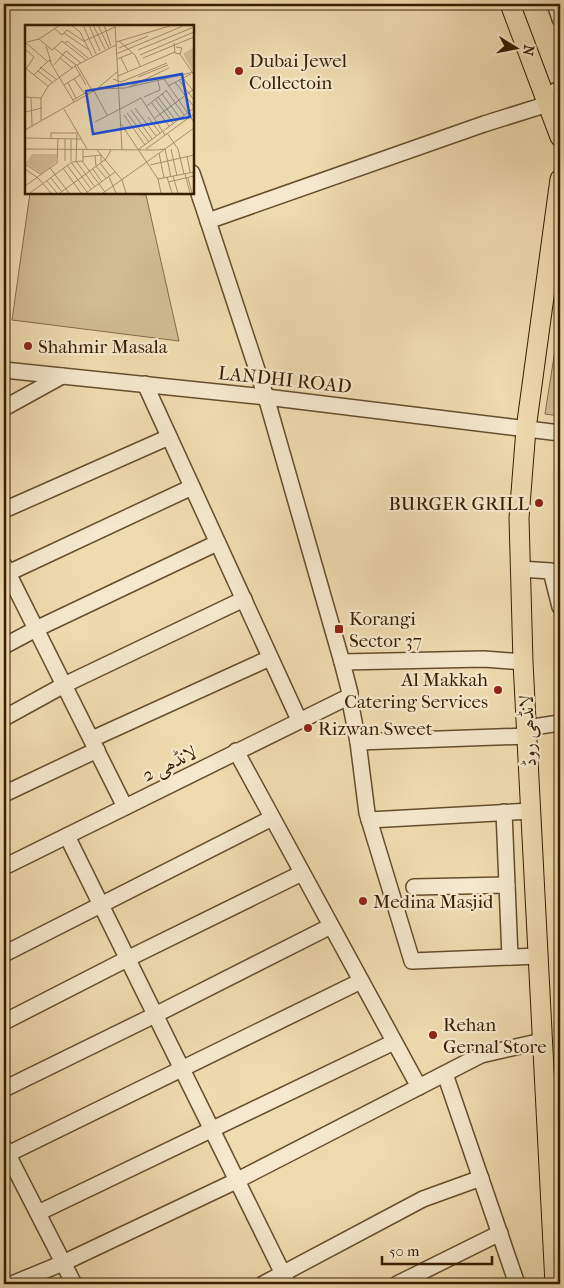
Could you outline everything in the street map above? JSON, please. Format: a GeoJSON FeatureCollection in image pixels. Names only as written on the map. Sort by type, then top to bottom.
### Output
{"type":"FeatureCollection","features":[{"type":"Feature","properties":{"kind":"main road"},"geometry":{"type":"LineString","coordinates":[[510,4],[551,96],[560,137]]}},
{"type":"Feature","properties":{"kind":"main road","name":"لانڈھی روڈ"},"geometry":{"type":"LineString","coordinates":[[555,1284],[554,1151],[542,1041],[523,662],[518,518],[526,429],[560,179]]}},
{"type":"Feature","properties":{"kind":"street"},"geometry":{"type":"LineString","coordinates":[[555,4],[560,18]]}},
{"type":"Feature","properties":{"kind":"street"},"geometry":{"type":"LineString","coordinates":[[208,222],[484,124],[551,96]]}},
{"type":"Feature","properties":{"kind":"street"},"geometry":{"type":"LineString","coordinates":[[194,179],[266,397],[342,662],[358,742],[367,813],[412,962],[538,956]]}},
{"type":"Feature","properties":{"kind":"street","name":"LANDHI ROAD"},"geometry":{"type":"LineString","coordinates":[[4,370],[266,397],[560,433]]}},
{"type":"Feature","properties":{"kind":"street"},"geometry":{"type":"LineString","coordinates":[[4,408],[62,376]]}},
{"type":"Feature","properties":{"kind":"street"},"geometry":{"type":"LineString","coordinates":[[145,384],[299,720]]}},
{"type":"Feature","properties":{"kind":"street"},"geometry":{"type":"LineString","coordinates":[[4,510],[169,437]]}},
{"type":"Feature","properties":{"kind":"street"},"geometry":{"type":"LineString","coordinates":[[125,807],[5,571],[192,487]]}},
{"type":"Feature","properties":{"kind":"street"},"geometry":{"type":"LineString","coordinates":[[4,646],[217,543]]}},
{"type":"Feature","properties":{"kind":"street"},"geometry":{"type":"LineString","coordinates":[[520,568],[551,571],[560,607]]}},
{"type":"Feature","properties":{"kind":"street"},"geometry":{"type":"LineString","coordinates":[[4,718],[64,685],[244,599]]}},
{"type":"Feature","properties":{"kind":"street"},"geometry":{"type":"LineString","coordinates":[[4,794],[94,745],[270,658]]}},
{"type":"Feature","properties":{"kind":"street"},"geometry":{"type":"LineString","coordinates":[[342,662],[484,659],[523,662]]}},
{"type":"Feature","properties":{"kind":"street","name":"لانڈھی 2"},"geometry":{"type":"LineString","coordinates":[[4,867],[350,695]]}},
{"type":"Feature","properties":{"kind":"street"},"geometry":{"type":"LineString","coordinates":[[358,742],[527,732],[560,724]]}},
{"type":"Feature","properties":{"kind":"street"},"geometry":{"type":"LineString","coordinates":[[236,752],[419,1087]]}},
{"type":"Feature","properties":{"kind":"street"},"geometry":{"type":"LineString","coordinates":[[369,820],[530,811]]}},
{"type":"Feature","properties":{"kind":"street"},"geometry":{"type":"LineString","coordinates":[[504,812],[510,957]]}},
{"type":"Feature","properties":{"kind":"street"},"geometry":{"type":"LineString","coordinates":[[4,954],[272,818]]}},
{"type":"Feature","properties":{"kind":"street"},"geometry":{"type":"LineString","coordinates":[[67,836],[286,1279]]}},
{"type":"Feature","properties":{"kind":"street"},"geometry":{"type":"LineString","coordinates":[[4,1022],[302,873]]}},
{"type":"Feature","properties":{"kind":"street"},"geometry":{"type":"LineString","coordinates":[[414,887],[507,885]]}},
{"type":"Feature","properties":{"kind":"street"},"geometry":{"type":"LineString","coordinates":[[4,1089],[331,926]]}},
{"type":"Feature","properties":{"kind":"street"},"geometry":{"type":"LineString","coordinates":[[74,1284],[6,1150],[182,1070],[361,981]]}},
{"type":"Feature","properties":{"kind":"street"},"geometry":{"type":"LineString","coordinates":[[12,1284],[63,1263],[236,1181],[481,1055],[542,1041]]}},
{"type":"Feature","properties":{"kind":"street"},"geometry":{"type":"LineString","coordinates":[[38,1213],[394,1042]]}},
{"type":"Feature","properties":{"kind":"street"},"geometry":{"type":"LineString","coordinates":[[445,1074],[517,1284]]}},
{"type":"Feature","properties":{"kind":"street"},"geometry":{"type":"LineString","coordinates":[[263,1284],[286,1279],[423,1198],[481,1178]]}},
{"type":"Feature","properties":{"kind":"street"},"geometry":{"type":"LineString","coordinates":[[397,1284],[500,1233]]}},
{"type":"Feature","properties":{"kind":"shaded area"},"geometry":{"type":"Polygon","coordinates":[[[30,194],[146,195],[179,341],[12,320],[30,194]]]}},
{"type":"Feature","properties":{"kind":"shaded area"},"geometry":{"type":"Polygon","coordinates":[[[560,318],[560,416],[545,414],[560,318]]]}},
{"type":"Feature","properties":{"kind":"place","name":"Dubai Jewel Collectoin"},"geometry":{"type":"Point","coordinates":[239,71]}},
{"type":"Feature","properties":{"kind":"place","name":"Shahmir Masala"},"geometry":{"type":"Point","coordinates":[28,346]}},
{"type":"Feature","properties":{"kind":"place","name":"BURGER GRILL"},"geometry":{"type":"Point","coordinates":[539,503]}},
{"type":"Feature","properties":{"kind":"place","name":"Korangi Sector 37"},"geometry":{"type":"Point","coordinates":[339,629]}},
{"type":"Feature","properties":{"kind":"place","name":"Al Makkah Catering Services"},"geometry":{"type":"Point","coordinates":[498,690]}},
{"type":"Feature","properties":{"kind":"place","name":"Rizwan Sweet"},"geometry":{"type":"Point","coordinates":[308,728]}},
{"type":"Feature","properties":{"kind":"place","name":"Medina Masjid"},"geometry":{"type":"Point","coordinates":[363,901]}},
{"type":"Feature","properties":{"kind":"place","name":"Rehan Gernal Store"},"geometry":{"type":"Point","coordinates":[433,1035]}}]}
